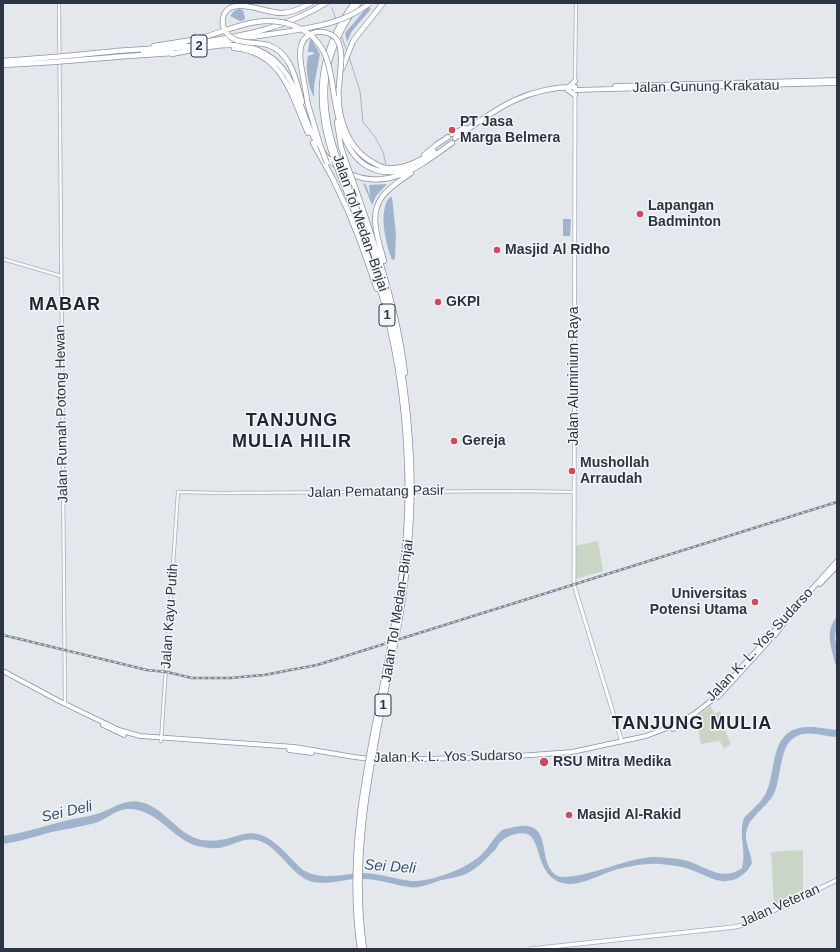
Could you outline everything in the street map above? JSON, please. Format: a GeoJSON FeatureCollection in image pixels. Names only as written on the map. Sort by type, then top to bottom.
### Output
{"type":"FeatureCollection","features":[{"type":"Feature","properties":{"kind":"highway"},"geometry":{"type":"LineString","coordinates":[[311,3],[288,12],[280,13],[247,4],[234,5],[224,14],[224,29],[234,40],[263,44],[272,47],[279,51],[287,60],[293,72],[308,122],[360,241],[389,324]]}},
{"type":"Feature","properties":{"kind":"highway","name":"2"},"geometry":{"type":"LineString","coordinates":[[3,65],[116,51],[168,47],[232,37],[267,30],[302,16],[326,3]]}},
{"type":"Feature","properties":{"kind":"highway","name":"Jalan Tol Medan–Binjai"},"geometry":{"type":"LineString","coordinates":[[354,3],[343,19],[325,60],[322,80],[322,113],[325,132],[371,258],[389,324],[402,393],[409,461],[411,520],[407,574],[368,784],[361,832],[359,883],[364,949]]}},
{"type":"Feature","properties":{"kind":"highway","name":"Jalan Tol Medan–Binjai"},"geometry":{"type":"LineString","coordinates":[[359,3],[348,19],[335,44],[329,62],[325,83],[326,119],[339,163],[372,251],[391,313],[403,374],[410,442],[407,513],[402,573],[394,623],[363,782],[357,831],[355,860],[355,908],[360,949]]}},
{"type":"Feature","properties":{"kind":"highway","name":"2"},"geometry":{"type":"LineString","coordinates":[[66,58],[113,57],[185,48],[315,27],[335,22],[370,3]]}},
{"type":"Feature","properties":{"kind":"highway"},"geometry":{"type":"LineString","coordinates":[[383,3],[353,41],[342,67],[339,88],[336,95],[347,165],[380,257],[393,304]]}},
{"type":"Feature","properties":{"kind":"highway"},"geometry":{"type":"LineString","coordinates":[[116,51],[198,38],[249,23],[264,21],[282,22],[300,28],[315,39],[325,54],[330,68],[342,122],[351,141],[358,151],[367,159],[388,170],[415,162],[434,148],[515,102],[549,91],[568,88],[575,90]]}},
{"type":"Feature","properties":{"kind":"highway"},"geometry":{"type":"LineString","coordinates":[[319,145],[305,94],[300,50],[304,39],[312,34],[324,32],[331,35],[337,41],[340,49],[339,88]]}},
{"type":"Feature","properties":{"kind":"highway"},"geometry":{"type":"LineString","coordinates":[[172,54],[234,45],[252,47],[267,54],[280,64],[290,78],[310,130],[328,159],[337,167],[354,175],[370,179],[384,179],[398,176],[412,170],[428,160]]}},
{"type":"Feature","properties":{"kind":"highway"},"geometry":{"type":"LineString","coordinates":[[113,57],[172,54],[231,48],[248,50],[262,56],[272,62],[283,76],[305,126],[326,162]]}},
{"type":"Feature","properties":{"kind":"highway","name":"2"},"geometry":{"type":"LineString","coordinates":[[3,61],[54,59]]}},
{"type":"Feature","properties":{"kind":"highway"},"geometry":{"type":"LineString","coordinates":[[568,88],[575,81]]}},
{"type":"Feature","properties":{"kind":"highway","name":"Jalan Gunung Krakatau"},"geometry":{"type":"LineString","coordinates":[[575,90],[837,81]]}},
{"type":"Feature","properties":{"kind":"highway"},"geometry":{"type":"LineString","coordinates":[[410,442],[409,415],[402,344],[376,229],[376,208],[380,200],[387,192],[452,139],[505,104],[527,94],[568,88],[575,90]]}},
{"type":"Feature","properties":{"kind":"highway"},"geometry":{"type":"LineString","coordinates":[[342,137],[360,161],[371,168],[388,170],[408,168],[434,148]]}},
{"type":"Feature","properties":{"kind":"highway","name":"Jalan K. L. Yos Sudarso"},"geometry":{"type":"LineString","coordinates":[[623,743],[670,727],[694,714],[711,701],[837,561]]}},
{"type":"Feature","properties":{"kind":"highway","name":"Jalan K. L. Yos Sudarso"},"geometry":{"type":"LineString","coordinates":[[3,672],[65,705],[128,734],[161,740],[293,750],[354,760],[388,762],[490,760],[571,754],[645,739],[683,724],[710,704],[745,669],[787,620],[837,566]]}},
{"type":"Feature","properties":{"kind":"main road","name":"Jalan Aluminium Raya"},"geometry":{"type":"LineString","coordinates":[[575,90],[574,585],[623,743]]}},
{"type":"Feature","properties":{"kind":"main road","name":"Jalan Veteran"},"geometry":{"type":"LineString","coordinates":[[531,949],[700,932],[743,925],[837,880]]}},
{"type":"Feature","properties":{"kind":"street","name":"Jalan Rumah Potong Hewan"},"geometry":{"type":"LineString","coordinates":[[59,3],[65,705]]}},
{"type":"Feature","properties":{"kind":"street","name":"Jalan Aluminium Raya"},"geometry":{"type":"LineString","coordinates":[[575,90],[576,3]]}},
{"type":"Feature","properties":{"kind":"street"},"geometry":{"type":"LineString","coordinates":[[3,259],[61,276]]}},
{"type":"Feature","properties":{"kind":"street","name":"Jalan Pematang Pasir"},"geometry":{"type":"LineString","coordinates":[[178,492],[573,492]]}},
{"type":"Feature","properties":{"kind":"street","name":"Jalan Kayu Putih"},"geometry":{"type":"LineString","coordinates":[[161,740],[167,672],[178,492]]}},
{"type":"Feature","properties":{"kind":"green space"},"geometry":{"type":"Polygon","coordinates":[[[598,541],[603,571],[575,579],[575,546],[598,541]]]}},
{"type":"Feature","properties":{"kind":"green space"},"geometry":{"type":"Polygon","coordinates":[[[710,706],[715,714],[720,711],[724,720],[721,722],[731,744],[724,749],[720,741],[701,744],[696,717],[710,706]]]}},
{"type":"Feature","properties":{"kind":"green space"},"geometry":{"type":"Polygon","coordinates":[[[803,850],[803,895],[774,908],[771,852],[803,850]]]}},
{"type":"Feature","properties":{"kind":"water"},"geometry":{"type":"Polygon","coordinates":[[[368,6],[371,9],[352,31],[347,42],[345,33],[368,6]]]}},
{"type":"Feature","properties":{"kind":"water"},"geometry":{"type":"Polygon","coordinates":[[[239,9],[243,10],[244,20],[240,21],[230,16],[234,11],[239,9]]]}},
{"type":"Feature","properties":{"kind":"water"},"geometry":{"type":"Polygon","coordinates":[[[310,39],[320,54],[314,86],[314,97],[310,88],[307,71],[308,56],[314,54],[313,52],[308,52],[310,39]]]}},
{"type":"Feature","properties":{"kind":"water"},"geometry":{"type":"Polygon","coordinates":[[[363,183],[366,185],[370,197],[369,185],[387,184],[376,196],[372,205],[363,183]]]}},
{"type":"Feature","properties":{"kind":"water"},"geometry":{"type":"Polygon","coordinates":[[[392,197],[396,234],[395,259],[392,260],[387,246],[384,229],[384,212],[389,198],[392,197]]]}},
{"type":"Feature","properties":{"kind":"water"},"geometry":{"type":"Polygon","coordinates":[[[563,219],[571,219],[570,236],[563,236],[563,219]]]}},
{"type":"Feature","properties":{"kind":"water"},"geometry":{"type":"Polygon","coordinates":[[[837,617],[835,639],[837,648],[837,670],[830,642],[830,636],[833,623],[837,617]]]}},
{"type":"Feature","properties":{"kind":"water"},"geometry":{"type":"Polygon","coordinates":[[[802,727],[837,730],[837,737],[802,734],[791,740],[784,752],[775,791],[768,802],[751,821],[746,833],[752,863],[745,873],[731,881],[719,881],[682,867],[655,864],[618,869],[583,882],[568,884],[562,883],[553,879],[547,873],[532,837],[521,833],[505,838],[489,856],[470,872],[421,886],[409,887],[363,879],[319,883],[313,882],[299,875],[274,850],[260,841],[244,840],[224,847],[216,848],[197,846],[178,836],[147,813],[128,809],[120,810],[92,824],[3,844],[3,836],[93,815],[129,801],[134,801],[157,809],[185,833],[202,840],[212,841],[250,833],[259,834],[275,843],[303,870],[325,876],[362,873],[411,881],[438,877],[458,870],[475,860],[487,849],[502,830],[520,826],[530,827],[537,831],[541,837],[550,869],[556,875],[562,877],[581,875],[633,860],[651,857],[688,861],[721,874],[728,874],[742,868],[744,855],[742,824],[744,818],[759,803],[766,793],[775,756],[782,740],[788,733],[796,729],[802,727]]]}},
{"type":"Feature","properties":{"kind":"waterway"},"geometry":{"type":"LineString","coordinates":[[332,8],[336,19]]}},
{"type":"Feature","properties":{"kind":"waterway"},"geometry":{"type":"LineString","coordinates":[[342,37],[347,52]]}},
{"type":"Feature","properties":{"kind":"waterway"},"geometry":{"type":"LineString","coordinates":[[349,57],[360,91],[363,122],[375,137],[383,152],[386,165]]}},
{"type":"Feature","properties":{"kind":"railway"},"geometry":{"type":"LineString","coordinates":[[3,635],[147,670],[167,672],[192,678],[230,678],[264,675],[317,665],[837,502]]}},
{"type":"Feature","properties":{"kind":"place","name":"PT Jasa Marga Belmera"},"geometry":{"type":"Point","coordinates":[452,130]}},
{"type":"Feature","properties":{"kind":"place","name":"Lapangan Badminton"},"geometry":{"type":"Point","coordinates":[640,214]}},
{"type":"Feature","properties":{"kind":"place","name":"Masjid Al Ridho"},"geometry":{"type":"Point","coordinates":[497,250]}},
{"type":"Feature","properties":{"kind":"place","name":"GKPI"},"geometry":{"type":"Point","coordinates":[438,302]}},
{"type":"Feature","properties":{"kind":"place","name":"Gereja"},"geometry":{"type":"Point","coordinates":[454,441]}},
{"type":"Feature","properties":{"kind":"place","name":"Mushollah Arraudah"},"geometry":{"type":"Point","coordinates":[572,471]}},
{"type":"Feature","properties":{"kind":"place","name":"Universitas Potensi Utama"},"geometry":{"type":"Point","coordinates":[755,602]}},
{"type":"Feature","properties":{"kind":"place","name":"RSU Mitra Medika"},"geometry":{"type":"Point","coordinates":[544,762]}},
{"type":"Feature","properties":{"kind":"place","name":"Masjid Al-Rakid"},"geometry":{"type":"Point","coordinates":[569,815]}},
{"type":"Feature","properties":{"kind":"district","name":"MABAR"},"geometry":{"type":"Point","coordinates":[65,305]}},
{"type":"Feature","properties":{"kind":"district","name":"TANJUNG MULIA HILIR"},"geometry":{"type":"Point","coordinates":[292,431]}},
{"type":"Feature","properties":{"kind":"district","name":"TANJUNG MULIA"},"geometry":{"type":"Point","coordinates":[692,724]}},
{"type":"Feature","properties":{"kind":"water label","name":"Sei Deli"},"geometry":{"type":"Point","coordinates":[67,812]}},
{"type":"Feature","properties":{"kind":"water label","name":"Sei Deli"},"geometry":{"type":"Point","coordinates":[390,867]}}]}
